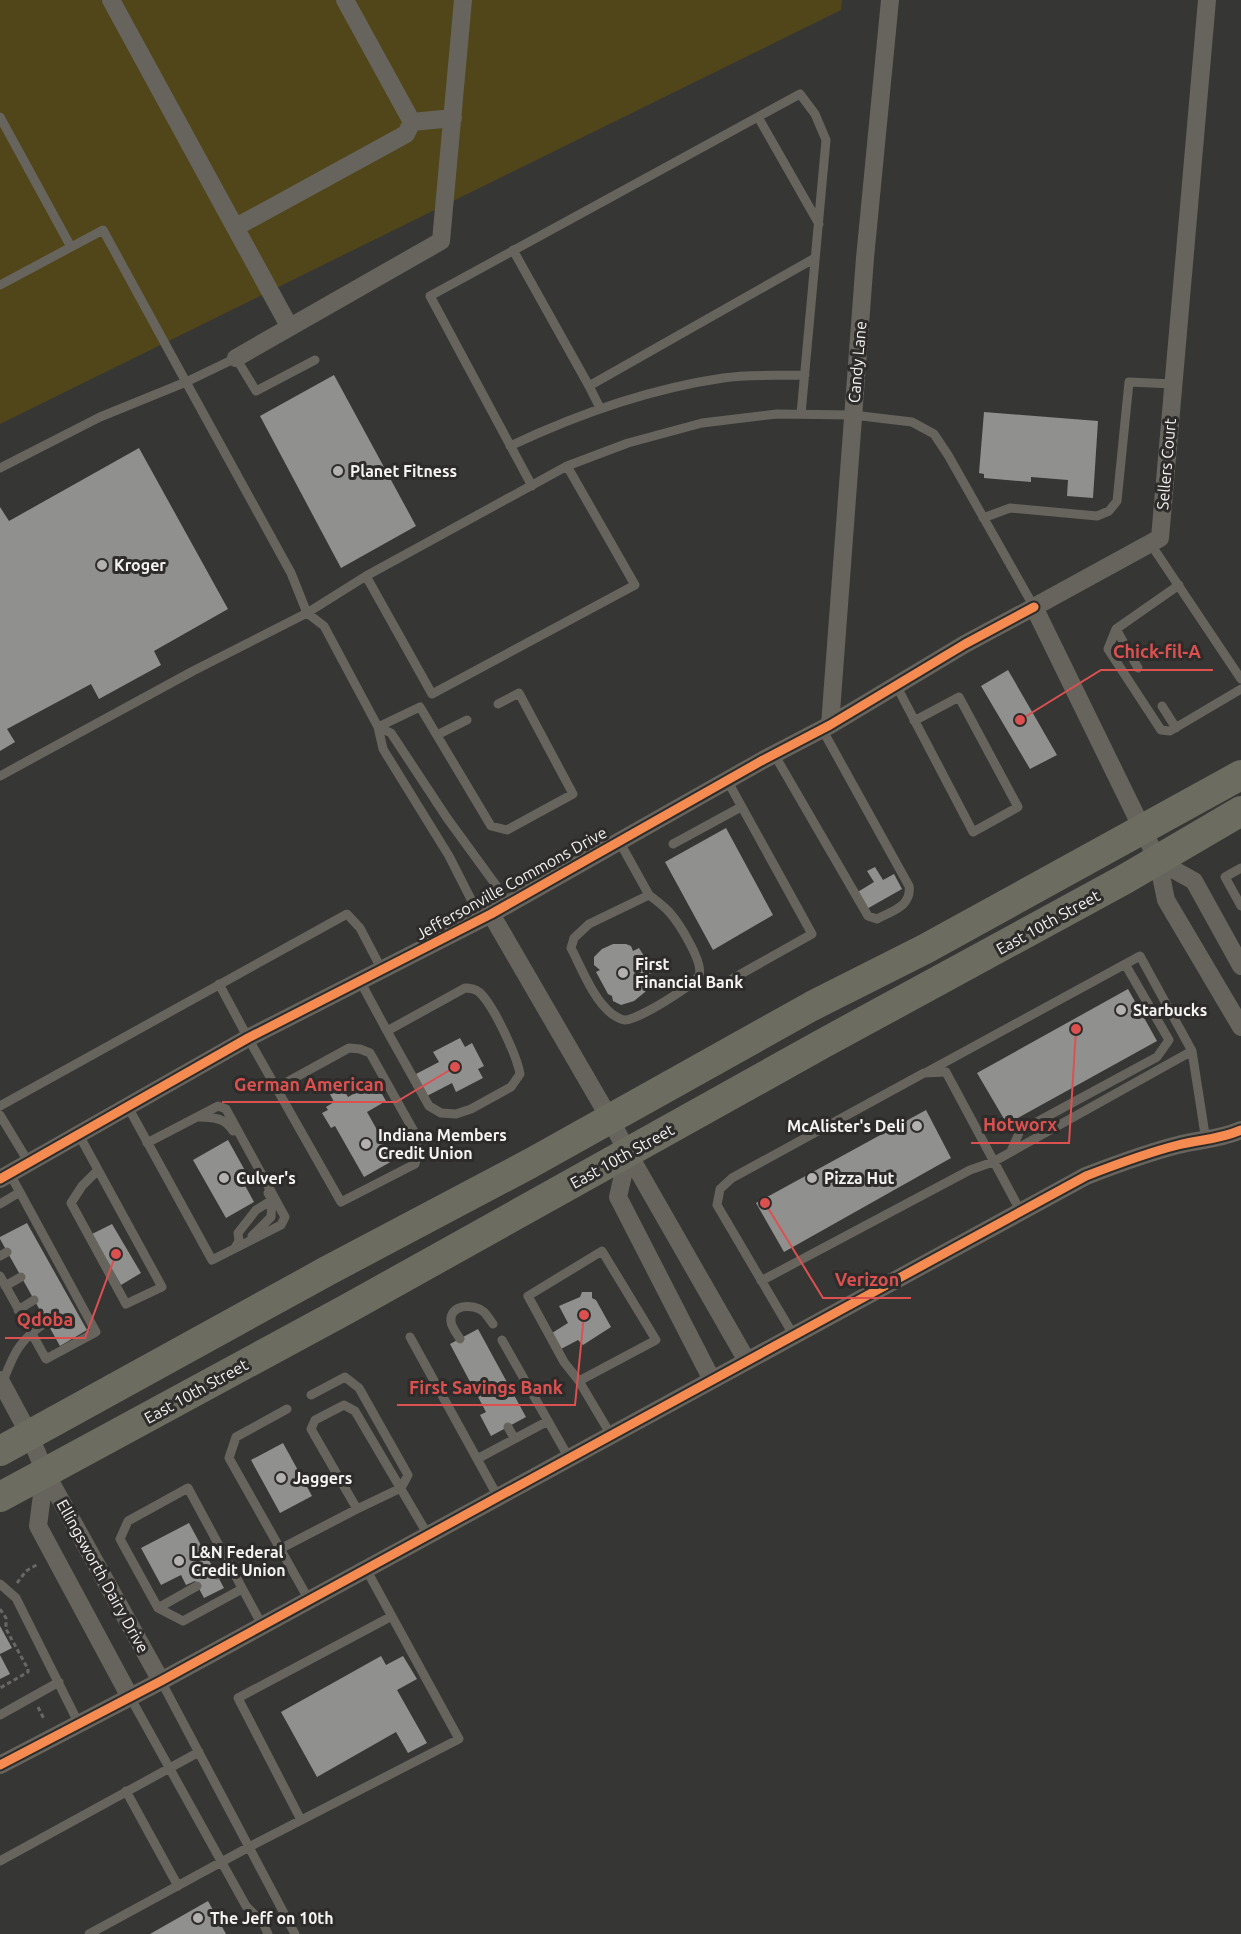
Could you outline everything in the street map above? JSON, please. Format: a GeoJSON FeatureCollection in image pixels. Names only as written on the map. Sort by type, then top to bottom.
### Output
{"type":"FeatureCollection","features":[{"type":"Feature","properties":{"kind":"main road"},"geometry":{"type":"LineString","coordinates":[[0,1451],[1241,775]]}},
{"type":"Feature","properties":{"kind":"main road","name":"East 10th Street"},"geometry":{"type":"LineString","coordinates":[[0,1497],[1158,861],[1241,811]]}},
{"type":"Feature","properties":{"kind":"street"},"geometry":{"type":"LineString","coordinates":[[111,0],[289,326]]}},
{"type":"Feature","properties":{"kind":"street"},"geometry":{"type":"LineString","coordinates":[[345,0],[412,122]]}},
{"type":"Feature","properties":{"kind":"street"},"geometry":{"type":"LineString","coordinates":[[236,358],[441,241],[463,0]]}},
{"type":"Feature","properties":{"kind":"street","name":"Candy Lane"},"geometry":{"type":"LineString","coordinates":[[826,727],[866,246],[890,0]]}},
{"type":"Feature","properties":{"kind":"street","name":"Sellers Court"},"geometry":{"type":"LineString","coordinates":[[1150,543],[1160,538],[1207,0]]}},
{"type":"Feature","properties":{"kind":"street"},"geometry":{"type":"LineString","coordinates":[[412,122],[453,118]]}},
{"type":"Feature","properties":{"kind":"street"},"geometry":{"type":"LineString","coordinates":[[236,227],[406,134],[412,122]]}},
{"type":"Feature","properties":{"kind":"street"},"geometry":{"type":"LineString","coordinates":[[1150,543],[1034,607],[1158,861],[1166,900],[1241,1027]]}},
{"type":"Feature","properties":{"kind":"street","name":"Jeffersonville Commons Drive"},"geometry":{"type":"LineString","coordinates":[[5,1177],[248,1038],[486,916],[726,780],[826,727],[965,644],[1034,607]]}},
{"type":"Feature","properties":{"kind":"street"},"geometry":{"type":"LineString","coordinates":[[1158,861],[1194,881],[1241,966]]}},
{"type":"Feature","properties":{"kind":"street"},"geometry":{"type":"LineString","coordinates":[[486,916],[610,1119],[747,1361]]}},
{"type":"Feature","properties":{"kind":"street"},"geometry":{"type":"LineString","coordinates":[[0,1765],[161,1681],[1086,1176],[1136,1157],[1182,1144],[1222,1138],[1241,1131]]}},
{"type":"Feature","properties":{"kind":"street"},"geometry":{"type":"LineString","coordinates":[[628,1153],[618,1197],[712,1380]]}},
{"type":"Feature","properties":{"kind":"street","name":"Ellingsworth Dairy Drive"},"geometry":{"type":"LineString","coordinates":[[1,1382],[29,1434],[45,1472],[161,1681]]}},
{"type":"Feature","properties":{"kind":"street","name":"Ellingsworth Dairy Drive"},"geometry":{"type":"LineString","coordinates":[[45,1472],[38,1526],[130,1697]]}},
{"type":"Feature","properties":{"kind":"lane"},"geometry":{"type":"LineString","coordinates":[[532,486],[430,296],[800,94],[815,114],[826,140],[801,414]]}},
{"type":"Feature","properties":{"kind":"lane"},"geometry":{"type":"LineString","coordinates":[[0,117],[70,247]]}},
{"type":"Feature","properties":{"kind":"lane"},"geometry":{"type":"LineString","coordinates":[[758,117],[819,225]]}},
{"type":"Feature","properties":{"kind":"lane"},"geometry":{"type":"LineString","coordinates":[[0,285],[103,230],[291,573],[307,613],[324,626],[378,727],[383,749],[486,916]]}},
{"type":"Feature","properties":{"kind":"lane"},"geometry":{"type":"LineString","coordinates":[[513,250],[600,408]]}},
{"type":"Feature","properties":{"kind":"lane"},"geometry":{"type":"LineString","coordinates":[[589,386],[815,258]]}},
{"type":"Feature","properties":{"kind":"lane"},"geometry":{"type":"LineString","coordinates":[[0,468],[100,417],[186,382],[236,358],[256,391],[315,360]]}},
{"type":"Feature","properties":{"kind":"lane"},"geometry":{"type":"LineString","coordinates":[[510,446],[554,425],[644,394],[725,377],[805,375]]}},
{"type":"Feature","properties":{"kind":"lane"},"geometry":{"type":"LineString","coordinates":[[983,518],[1010,508],[1097,516],[1109,511],[1117,501],[1129,382],[1173,384]]}},
{"type":"Feature","properties":{"kind":"lane"},"geometry":{"type":"LineString","coordinates":[[0,776],[193,671],[307,613],[366,576],[567,466],[628,443],[702,423],[777,414],[853,415],[912,422],[934,434],[1034,607]]}},
{"type":"Feature","properties":{"kind":"lane"},"geometry":{"type":"LineString","coordinates":[[378,727],[420,708],[432,694],[635,585],[567,466]]}},
{"type":"Feature","properties":{"kind":"lane"},"geometry":{"type":"LineString","coordinates":[[1150,543],[1241,679]]}},
{"type":"Feature","properties":{"kind":"lane"},"geometry":{"type":"LineString","coordinates":[[366,576],[432,694]]}},
{"type":"Feature","properties":{"kind":"lane"},"geometry":{"type":"LineString","coordinates":[[1179,585],[1116,629],[1108,649],[1161,730],[1170,731],[1180,726],[1241,689]]}},
{"type":"Feature","properties":{"kind":"lane"},"geometry":{"type":"LineString","coordinates":[[1116,629],[1138,668]]}},
{"type":"Feature","properties":{"kind":"lane"},"geometry":{"type":"LineString","coordinates":[[896,686],[914,721],[973,832],[1018,807],[959,697],[914,721]]}},
{"type":"Feature","properties":{"kind":"lane"},"geometry":{"type":"LineString","coordinates":[[420,708],[491,826],[507,830],[573,794],[519,693],[498,704]]}},
{"type":"Feature","properties":{"kind":"lane"},"geometry":{"type":"LineString","coordinates":[[1162,706],[1180,726]]}},
{"type":"Feature","properties":{"kind":"lane"},"geometry":{"type":"LineString","coordinates":[[437,735],[467,720]]}},
{"type":"Feature","properties":{"kind":"lane"},"geometry":{"type":"LineString","coordinates":[[378,727],[391,733],[447,818],[509,903]]}},
{"type":"Feature","properties":{"kind":"lane"},"geometry":{"type":"LineString","coordinates":[[774,754],[868,916],[878,919],[904,905],[908,899],[909,886],[826,727]]}},
{"type":"Feature","properties":{"kind":"lane"},"geometry":{"type":"LineString","coordinates":[[726,780],[812,934],[732,980]]}},
{"type":"Feature","properties":{"kind":"lane"},"geometry":{"type":"LineString","coordinates":[[673,844],[741,807]]}},
{"type":"Feature","properties":{"kind":"lane"},"geometry":{"type":"LineString","coordinates":[[619,841],[649,895],[673,916],[700,969],[699,977],[684,989],[638,1016],[624,1020],[613,1016],[600,1002],[571,948],[574,938],[589,924],[649,895]]}},
{"type":"Feature","properties":{"kind":"lane"},"geometry":{"type":"LineString","coordinates":[[1241,868],[1225,877],[1241,906]]}},
{"type":"Feature","properties":{"kind":"lane"},"geometry":{"type":"LineString","coordinates":[[0,1106],[347,914],[360,928],[382,970]]}},
{"type":"Feature","properties":{"kind":"lane"},"geometry":{"type":"LineString","coordinates":[[794,1336],[717,1205],[720,1189],[732,1178],[1140,956],[1192,1051],[1206,1141]]}},
{"type":"Feature","properties":{"kind":"lane"},"geometry":{"type":"LineString","coordinates":[[1011,1151],[1020,1131],[1157,1057],[1169,1040],[1125,964]]}},
{"type":"Feature","properties":{"kind":"lane"},"geometry":{"type":"LineString","coordinates":[[360,981],[387,1031],[429,1106],[441,1113],[456,1114],[471,1108],[511,1087],[520,1074],[513,1051],[488,1003],[478,991],[472,988],[465,988],[387,1031]]}},
{"type":"Feature","properties":{"kind":"lane"},"geometry":{"type":"LineString","coordinates":[[219,984],[248,1038],[276,1088],[341,1202],[415,1164],[418,1150],[416,1135],[370,1053],[349,1048],[276,1088]]}},
{"type":"Feature","properties":{"kind":"lane"},"geometry":{"type":"LineString","coordinates":[[761,1281],[970,1170],[993,1161],[1192,1051]]}},
{"type":"Feature","properties":{"kind":"lane"},"geometry":{"type":"LineString","coordinates":[[924,1073],[946,1072],[1020,1212]]}},
{"type":"Feature","properties":{"kind":"lane"},"geometry":{"type":"LineString","coordinates":[[147,1143],[218,1106],[226,1109],[285,1217],[281,1225],[237,1244]]}},
{"type":"Feature","properties":{"kind":"lane"},"geometry":{"type":"LineString","coordinates":[[128,1107],[212,1260],[255,1235],[271,1217],[272,1200],[228,1122],[218,1118],[199,1117]]}},
{"type":"Feature","properties":{"kind":"lane"},"geometry":{"type":"LineString","coordinates":[[0,1115],[29,1163]]}},
{"type":"Feature","properties":{"kind":"lane"},"geometry":{"type":"LineString","coordinates":[[79,1135],[162,1287],[126,1304],[71,1203],[82,1186],[98,1170]]}},
{"type":"Feature","properties":{"kind":"lane"},"geometry":{"type":"LineString","coordinates":[[0,1276],[46,1359],[96,1332],[76,1304],[38,1235],[20,1192],[5,1177]]}},
{"type":"Feature","properties":{"kind":"lane"},"geometry":{"type":"LineString","coordinates":[[0,1204],[20,1192]]}},
{"type":"Feature","properties":{"kind":"lane"},"geometry":{"type":"LineString","coordinates":[[237,1244],[238,1233],[256,1210],[272,1200]]}},
{"type":"Feature","properties":{"kind":"lane"},"geometry":{"type":"LineString","coordinates":[[579,1381],[656,1340],[602,1251],[528,1296],[564,1362],[579,1381],[611,1435]]}},
{"type":"Feature","properties":{"kind":"lane"},"geometry":{"type":"LineString","coordinates":[[6,1286],[21,1277]]}},
{"type":"Feature","properties":{"kind":"lane"},"geometry":{"type":"LineString","coordinates":[[18,1310],[34,1300]]}},
{"type":"Feature","properties":{"kind":"lane"},"geometry":{"type":"LineString","coordinates":[[460,1340],[451,1324],[451,1317],[455,1310],[463,1306],[475,1307],[484,1312],[492,1324]]}},
{"type":"Feature","properties":{"kind":"lane"},"geometry":{"type":"LineString","coordinates":[[1,1382],[13,1354],[31,1332],[47,1322]]}},
{"type":"Feature","properties":{"kind":"lane"},"geometry":{"type":"LineString","coordinates":[[410,1337],[498,1497]]}},
{"type":"Feature","properties":{"kind":"lane"},"geometry":{"type":"LineString","coordinates":[[502,1340],[569,1458]]}},
{"type":"Feature","properties":{"kind":"lane"},"geometry":{"type":"LineString","coordinates":[[280,1550],[401,1488],[408,1474],[359,1388],[345,1377],[311,1395]]}},
{"type":"Feature","properties":{"kind":"lane"},"geometry":{"type":"LineString","coordinates":[[357,1509],[311,1429],[315,1420],[344,1405],[356,1410],[428,1535]]}},
{"type":"Feature","properties":{"kind":"lane"},"geometry":{"type":"LineString","coordinates":[[287,1409],[236,1437],[229,1458],[309,1600]]}},
{"type":"Feature","properties":{"kind":"lane"},"geometry":{"type":"LineString","coordinates":[[477,1459],[548,1421]]}},
{"type":"Feature","properties":{"kind":"lane"},"geometry":{"type":"LineString","coordinates":[[508,1427],[514,1438]]}},
{"type":"Feature","properties":{"kind":"lane"},"geometry":{"type":"LineString","coordinates":[[243,1589],[183,1621],[158,1608],[120,1539],[128,1521],[188,1488],[243,1589],[262,1625]]}},
{"type":"Feature","properties":{"kind":"lane"},"geometry":{"type":"LineString","coordinates":[[217,1575],[231,1567]]}},
{"type":"Feature","properties":{"kind":"lane"},"geometry":{"type":"LineString","coordinates":[[89,1934],[249,1847],[459,1738],[366,1569]]}},
{"type":"Feature","properties":{"kind":"lane"},"geometry":{"type":"LineString","coordinates":[[0,1584],[16,1598],[80,1724]]}},
{"type":"Feature","properties":{"kind":"lane"},"geometry":{"type":"LineString","coordinates":[[158,1608],[197,1586]]}},
{"type":"Feature","properties":{"kind":"lane"},"geometry":{"type":"LineString","coordinates":[[301,1820],[238,1698],[392,1616]]}},
{"type":"Feature","properties":{"kind":"lane"},"geometry":{"type":"LineString","coordinates":[[161,1681],[295,1934]]}},
{"type":"Feature","properties":{"kind":"lane"},"geometry":{"type":"LineString","coordinates":[[0,1715],[59,1682]]}},
{"type":"Feature","properties":{"kind":"lane"},"geometry":{"type":"LineString","coordinates":[[130,1697],[246,1906],[262,1923],[268,1934]]}},
{"type":"Feature","properties":{"kind":"lane"},"geometry":{"type":"LineString","coordinates":[[0,1861],[199,1752]]}},
{"type":"Feature","properties":{"kind":"lane"},"geometry":{"type":"LineString","coordinates":[[126,1791],[178,1886]]}},
{"type":"Feature","properties":{"kind":"path"},"geometry":{"type":"LineString","coordinates":[[15,1584],[26,1571],[40,1563]]}},
{"type":"Feature","properties":{"kind":"path"},"geometry":{"type":"LineString","coordinates":[[0,1609],[6,1618],[6,1629],[10,1639],[28,1669],[28,1672],[0,1688]]}},
{"type":"Feature","properties":{"kind":"path"},"geometry":{"type":"LineString","coordinates":[[20,1676],[24,1683]]}},
{"type":"Feature","properties":{"kind":"path"},"geometry":{"type":"LineString","coordinates":[[37,1706],[44,1719]]}},
{"type":"Feature","properties":{"kind":"shaded area"},"geometry":{"type":"Polygon","coordinates":[[[0,0],[842,0],[841,10],[0,424],[0,0]]]}},
{"type":"Feature","properties":{"kind":"building","name":"Planet Fitness"},"geometry":{"type":"Polygon","coordinates":[[[334,375],[416,526],[341,568],[260,416],[334,375]]]}},
{"type":"Feature","properties":{"kind":"building"},"geometry":{"type":"Polygon","coordinates":[[[984,412],[1098,421],[1093,498],[1067,496],[1068,480],[1031,477],[1031,482],[984,478],[984,474],[979,473],[984,412]]]}},
{"type":"Feature","properties":{"kind":"building","name":"Kroger"},"geometry":{"type":"Polygon","coordinates":[[[139,448],[228,609],[154,651],[161,665],[99,699],[91,684],[7,729],[15,742],[0,751],[0,507],[9,521],[139,448]]]}},
{"type":"Feature","properties":{"kind":"building"},"geometry":{"type":"Polygon","coordinates":[[[1008,670],[1057,755],[1030,769],[981,686],[1008,670]]]}},
{"type":"Feature","properties":{"kind":"building"},"geometry":{"type":"Polygon","coordinates":[[[726,828],[773,915],[713,950],[665,862],[726,828]]]}},
{"type":"Feature","properties":{"kind":"building"},"geometry":{"type":"Polygon","coordinates":[[[875,867],[883,880],[894,874],[902,889],[865,910],[856,893],[874,882],[867,871],[875,867]]]}},
{"type":"Feature","properties":{"kind":"building","name":"First Financial Bank"},"geometry":{"type":"Polygon","coordinates":[[[613,944],[626,944],[631,946],[633,951],[639,948],[654,972],[647,975],[652,981],[645,992],[634,1001],[621,1005],[613,1001],[612,996],[608,994],[596,972],[600,970],[594,965],[594,957],[602,949],[613,944]]]}},
{"type":"Feature","properties":{"kind":"building"},"geometry":{"type":"Polygon","coordinates":[[[1128,989],[1157,1041],[1007,1124],[977,1073],[1128,989]]]}},
{"type":"Feature","properties":{"kind":"building"},"geometry":{"type":"Polygon","coordinates":[[[460,1038],[465,1047],[472,1043],[484,1066],[478,1069],[483,1078],[456,1092],[452,1083],[427,1096],[416,1074],[439,1062],[433,1052],[460,1038]]]}},
{"type":"Feature","properties":{"kind":"building","name":"Indiana Members Credit Union"},"geometry":{"type":"Polygon","coordinates":[[[375,1082],[386,1101],[367,1112],[394,1160],[364,1177],[335,1126],[331,1128],[322,1113],[328,1110],[326,1107],[334,1102],[330,1094],[342,1087],[348,1097],[375,1082]]]}},
{"type":"Feature","properties":{"kind":"building"},"geometry":{"type":"Polygon","coordinates":[[[926,1110],[951,1158],[784,1252],[756,1203],[926,1110]]]}},
{"type":"Feature","properties":{"kind":"building","name":"Culver's"},"geometry":{"type":"Polygon","coordinates":[[[228,1140],[248,1176],[242,1180],[254,1202],[226,1218],[193,1160],[228,1140]]]}},
{"type":"Feature","properties":{"kind":"building"},"geometry":{"type":"Polygon","coordinates":[[[27,1223],[87,1330],[60,1346],[0,1239],[27,1223]]]}},
{"type":"Feature","properties":{"kind":"building"},"geometry":{"type":"Polygon","coordinates":[[[112,1224],[141,1273],[121,1285],[92,1234],[112,1224]]]}},
{"type":"Feature","properties":{"kind":"building"},"geometry":{"type":"Polygon","coordinates":[[[582,1292],[592,1292],[592,1298],[596,1300],[611,1327],[583,1345],[578,1340],[561,1349],[552,1333],[568,1323],[559,1306],[580,1297],[582,1292]]]}},
{"type":"Feature","properties":{"kind":"building"},"geometry":{"type":"Polygon","coordinates":[[[478,1329],[526,1417],[491,1436],[480,1415],[486,1412],[450,1344],[478,1329]]]}},
{"type":"Feature","properties":{"kind":"building","name":"Jaggers"},"geometry":{"type":"Polygon","coordinates":[[[283,1443],[312,1496],[280,1513],[251,1460],[283,1443]]]}},
{"type":"Feature","properties":{"kind":"building","name":"L&N Federal Credit Union"},"geometry":{"type":"Polygon","coordinates":[[[189,1523],[224,1588],[204,1598],[195,1581],[186,1585],[181,1575],[161,1585],[141,1548],[189,1523]]]}},
{"type":"Feature","properties":{"kind":"building"},"geometry":{"type":"Polygon","coordinates":[[[0,1626],[12,1648],[0,1654],[0,1626]]]}},
{"type":"Feature","properties":{"kind":"building"},"geometry":{"type":"Polygon","coordinates":[[[0,1655],[10,1674],[0,1679],[0,1655]]]}},
{"type":"Feature","properties":{"kind":"building"},"geometry":{"type":"Polygon","coordinates":[[[381,1656],[386,1665],[403,1656],[417,1679],[397,1690],[427,1743],[408,1753],[396,1732],[317,1777],[281,1712],[381,1656]]]}},
{"type":"Feature","properties":{"kind":"building","name":"The Jeff on 10th"},"geometry":{"type":"Polygon","coordinates":[[[208,1901],[226,1934],[150,1934],[208,1901]]]}},
{"type":"Feature","properties":{"kind":"cycle path"},"geometry":{"type":"LineString","coordinates":[[0,1179],[248,1038],[491,914],[763,760],[830,725],[965,644],[1034,607]]}},
{"type":"Feature","properties":{"kind":"cycle path"},"geometry":{"type":"LineString","coordinates":[[0,1765],[161,1681],[1086,1176],[1154,1152],[1225,1136],[1241,1130]]}},
{"type":"Feature","properties":{"kind":"place","name":"Planet Fitness"},"geometry":{"type":"Point","coordinates":[338,471]}},
{"type":"Feature","properties":{"kind":"place","name":"Kroger"},"geometry":{"type":"Point","coordinates":[102,565]}},
{"type":"Feature","properties":{"kind":"place","name":"Chick-fil-A"},"geometry":{"type":"Point","coordinates":[1020,720]}},
{"type":"Feature","properties":{"kind":"place","name":"First Financial Bank"},"geometry":{"type":"Point","coordinates":[623,973]}},
{"type":"Feature","properties":{"kind":"place","name":"Starbucks"},"geometry":{"type":"Point","coordinates":[1121,1010]}},
{"type":"Feature","properties":{"kind":"place","name":"Hotworx"},"geometry":{"type":"Point","coordinates":[1076,1029]}},
{"type":"Feature","properties":{"kind":"place","name":"German American"},"geometry":{"type":"Point","coordinates":[455,1067]}},
{"type":"Feature","properties":{"kind":"place","name":"McAlister's Deli"},"geometry":{"type":"Point","coordinates":[917,1126]}},
{"type":"Feature","properties":{"kind":"place","name":"Indiana Members Credit Union"},"geometry":{"type":"Point","coordinates":[366,1144]}},
{"type":"Feature","properties":{"kind":"place","name":"Culver's"},"geometry":{"type":"Point","coordinates":[224,1178]}},
{"type":"Feature","properties":{"kind":"place","name":"Pizza Hut"},"geometry":{"type":"Point","coordinates":[812,1178]}},
{"type":"Feature","properties":{"kind":"place","name":"Verizon"},"geometry":{"type":"Point","coordinates":[765,1203]}},
{"type":"Feature","properties":{"kind":"place","name":"Qdoba"},"geometry":{"type":"Point","coordinates":[116,1254]}},
{"type":"Feature","properties":{"kind":"place","name":"First Savings Bank"},"geometry":{"type":"Point","coordinates":[584,1315]}},
{"type":"Feature","properties":{"kind":"place","name":"Jaggers"},"geometry":{"type":"Point","coordinates":[281,1478]}},
{"type":"Feature","properties":{"kind":"place","name":"L&N Federal Credit Union"},"geometry":{"type":"Point","coordinates":[179,1561]}},
{"type":"Feature","properties":{"kind":"place","name":"The Jeff on 10th"},"geometry":{"type":"Point","coordinates":[198,1918]}}]}
